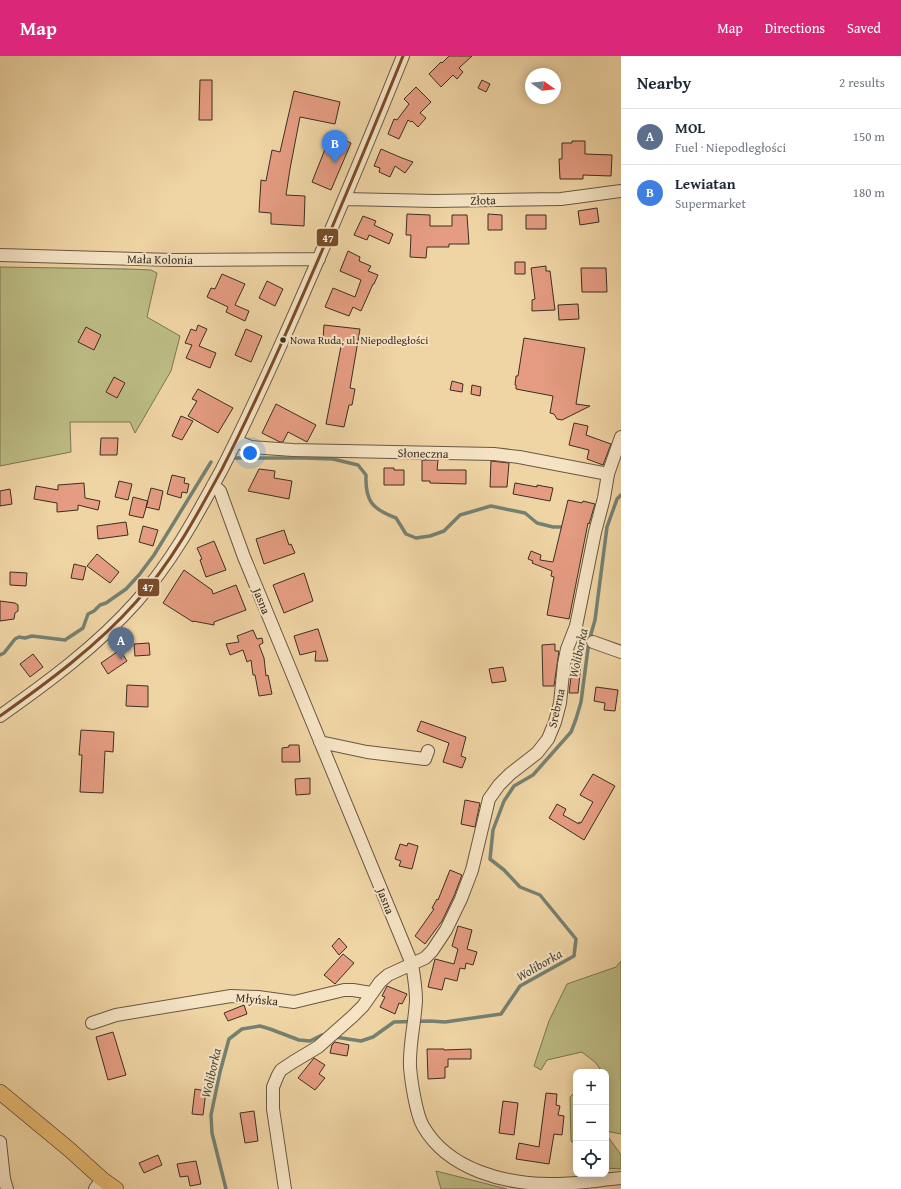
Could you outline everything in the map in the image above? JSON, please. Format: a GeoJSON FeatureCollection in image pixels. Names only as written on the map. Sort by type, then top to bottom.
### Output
{"type":"FeatureCollection","features":[{"type":"Feature","properties":{"kind":"main road"},"geometry":{"type":"LineString","coordinates":[[0,1092],[70,1150],[99,1184],[116,1189]]}},
{"type":"Feature","properties":{"kind":"street"},"geometry":{"type":"LineString","coordinates":[[0,716],[89,649],[136,602],[169,560],[184,537],[214,485],[257,399],[319,259],[403,56]]}},
{"type":"Feature","properties":{"kind":"street","name":"Złota"},"geometry":{"type":"LineString","coordinates":[[344,199],[435,201],[561,199],[621,192]]}},
{"type":"Feature","properties":{"kind":"street","name":"Mała Kolonia"},"geometry":{"type":"LineString","coordinates":[[0,255],[172,260],[319,259]]}},
{"type":"Feature","properties":{"kind":"street","name":"Srebrna"},"geometry":{"type":"LineString","coordinates":[[412,964],[425,958],[432,952],[446,930],[461,899],[472,870],[489,799],[499,785],[510,774],[537,753],[548,739],[555,722],[560,703],[567,649],[576,626],[608,474],[621,437]]}},
{"type":"Feature","properties":{"kind":"street","name":"Słoneczna"},"geometry":{"type":"LineString","coordinates":[[236,441],[251,447],[293,450],[494,454],[519,457],[608,474]]}},
{"type":"Feature","properties":{"kind":"street","name":"Jasna"},"geometry":{"type":"LineString","coordinates":[[214,485],[220,492],[244,557],[412,964],[416,990],[410,1054],[411,1074],[412,1086],[422,1124],[434,1142],[452,1158],[484,1173],[520,1182],[554,1184],[621,1178]]}},
{"type":"Feature","properties":{"kind":"street"},"geometry":{"type":"LineString","coordinates":[[593,642],[621,652]]}},
{"type":"Feature","properties":{"kind":"street"},"geometry":{"type":"LineString","coordinates":[[320,742],[367,752],[424,758],[428,751]]}},
{"type":"Feature","properties":{"kind":"street"},"geometry":{"type":"LineString","coordinates":[[285,1189],[272,1095],[275,1080],[281,1070],[324,1042],[338,1030],[363,1006],[380,982],[388,975],[412,964]]}},
{"type":"Feature","properties":{"kind":"street","name":"Młyńska"},"geometry":{"type":"LineString","coordinates":[[92,1023],[116,1015],[231,996],[258,997],[294,1002],[344,990],[372,993]]}},
{"type":"Feature","properties":{"kind":"street"},"geometry":{"type":"LineString","coordinates":[[0,1142],[4,1179],[7,1189]]}},
{"type":"Feature","properties":{"kind":"green space"},"geometry":{"type":"Polygon","coordinates":[[[0,267],[128,269],[151,270],[157,273],[147,317],[180,336],[171,371],[135,433],[130,422],[70,422],[71,452],[0,466],[0,267]]]}},
{"type":"Feature","properties":{"kind":"green space"},"geometry":{"type":"Polygon","coordinates":[[[621,961],[621,1134],[609,1132],[609,1069],[600,1069],[596,1063],[582,1052],[547,1060],[541,1070],[534,1066],[549,1021],[567,984],[616,967],[621,961]]]}},
{"type":"Feature","properties":{"kind":"green space"},"geometry":{"type":"Polygon","coordinates":[[[573,1094],[573,1143],[571,1141],[570,1097],[573,1094]]]}},
{"type":"Feature","properties":{"kind":"green space"},"geometry":{"type":"Polygon","coordinates":[[[609,1138],[621,1155],[621,1169],[609,1168],[609,1138]]]}},
{"type":"Feature","properties":{"kind":"green space"},"geometry":{"type":"Polygon","coordinates":[[[436,1171],[507,1189],[441,1189],[436,1171]]]}},
{"type":"Feature","properties":{"kind":"building"},"geometry":{"type":"Polygon","coordinates":[[[449,56],[472,56],[459,68],[463,72],[457,79],[453,75],[441,87],[429,74],[449,56]]]}},
{"type":"Feature","properties":{"kind":"building"},"geometry":{"type":"Polygon","coordinates":[[[200,80],[212,80],[212,120],[199,120],[200,80]]]}},
{"type":"Feature","properties":{"kind":"building"},"geometry":{"type":"Polygon","coordinates":[[[482,80],[490,84],[486,92],[478,88],[482,80]]]}},
{"type":"Feature","properties":{"kind":"building"},"geometry":{"type":"Polygon","coordinates":[[[416,87],[431,102],[420,113],[426,118],[418,127],[412,121],[411,122],[408,120],[399,139],[388,134],[394,119],[397,120],[409,104],[404,99],[416,87]]]}},
{"type":"Feature","properties":{"kind":"building"},"geometry":{"type":"Polygon","coordinates":[[[294,91],[340,102],[335,124],[300,117],[286,195],[305,196],[304,226],[271,224],[271,213],[259,212],[261,180],[266,181],[272,150],[280,152],[294,91]]]}},
{"type":"Feature","properties":{"kind":"building"},"geometry":{"type":"Polygon","coordinates":[[[331,134],[351,143],[331,190],[312,182],[331,134]]]}},
{"type":"Feature","properties":{"kind":"building"},"geometry":{"type":"Polygon","coordinates":[[[572,141],[585,141],[585,154],[612,155],[611,176],[583,175],[583,179],[560,179],[559,159],[562,159],[562,143],[572,143],[572,141]]]}},
{"type":"Feature","properties":{"kind":"building"},"geometry":{"type":"Polygon","coordinates":[[[381,149],[413,162],[405,173],[395,166],[390,177],[379,172],[380,168],[374,166],[381,149]]]}},
{"type":"Feature","properties":{"kind":"building"},"geometry":{"type":"Polygon","coordinates":[[[597,208],[599,222],[580,225],[578,211],[597,208]]]}},
{"type":"Feature","properties":{"kind":"building"},"geometry":{"type":"Polygon","coordinates":[[[407,214],[430,215],[430,226],[452,226],[452,215],[467,215],[469,244],[449,244],[449,247],[427,247],[426,258],[410,257],[411,235],[406,235],[407,214]]]}},
{"type":"Feature","properties":{"kind":"building"},"geometry":{"type":"Polygon","coordinates":[[[488,214],[502,215],[502,230],[488,230],[488,214]]]}},
{"type":"Feature","properties":{"kind":"building"},"geometry":{"type":"Polygon","coordinates":[[[526,215],[546,215],[546,229],[526,229],[526,215]]]}},
{"type":"Feature","properties":{"kind":"building"},"geometry":{"type":"Polygon","coordinates":[[[363,216],[376,221],[374,225],[393,234],[389,244],[369,235],[367,240],[354,235],[363,216]]]}},
{"type":"Feature","properties":{"kind":"building"},"geometry":{"type":"Polygon","coordinates":[[[348,251],[360,257],[359,261],[371,266],[368,271],[378,275],[361,311],[353,307],[349,316],[325,307],[333,288],[355,297],[361,280],[340,271],[348,251]]]}},
{"type":"Feature","properties":{"kind":"building"},"geometry":{"type":"Polygon","coordinates":[[[515,262],[525,262],[525,274],[515,274],[515,262]]]}},
{"type":"Feature","properties":{"kind":"building"},"geometry":{"type":"Polygon","coordinates":[[[546,266],[546,271],[550,271],[555,310],[532,311],[532,300],[535,299],[531,268],[546,266]]]}},
{"type":"Feature","properties":{"kind":"building"},"geometry":{"type":"Polygon","coordinates":[[[581,268],[606,268],[607,292],[582,292],[581,268]]]}},
{"type":"Feature","properties":{"kind":"building"},"geometry":{"type":"Polygon","coordinates":[[[222,274],[245,284],[235,305],[249,311],[245,321],[226,312],[228,307],[207,297],[211,288],[215,289],[222,274]]]}},
{"type":"Feature","properties":{"kind":"building"},"geometry":{"type":"Polygon","coordinates":[[[267,281],[283,289],[275,306],[259,298],[267,281]]]}},
{"type":"Feature","properties":{"kind":"building"},"geometry":{"type":"Polygon","coordinates":[[[578,304],[579,319],[559,320],[558,305],[578,304]]]}},
{"type":"Feature","properties":{"kind":"building"},"geometry":{"type":"Polygon","coordinates":[[[198,325],[207,329],[199,346],[216,353],[210,368],[186,358],[192,345],[185,343],[191,329],[196,331],[198,325]]]}},
{"type":"Feature","properties":{"kind":"building"},"geometry":{"type":"Polygon","coordinates":[[[324,325],[360,329],[350,388],[355,389],[352,405],[349,405],[344,427],[326,424],[342,341],[323,339],[324,325]]]}},
{"type":"Feature","properties":{"kind":"building"},"geometry":{"type":"Polygon","coordinates":[[[86,327],[101,335],[94,350],[78,342],[86,327]]]}},
{"type":"Feature","properties":{"kind":"building"},"geometry":{"type":"Polygon","coordinates":[[[246,329],[262,336],[251,362],[235,355],[246,329]]]}},
{"type":"Feature","properties":{"kind":"building"},"geometry":{"type":"Polygon","coordinates":[[[524,338],[585,348],[576,404],[590,406],[562,420],[557,419],[554,414],[550,413],[553,396],[516,389],[516,376],[518,376],[524,338]]]}},
{"type":"Feature","properties":{"kind":"building"},"geometry":{"type":"Polygon","coordinates":[[[114,377],[125,383],[117,398],[106,392],[114,377]]]}},
{"type":"Feature","properties":{"kind":"building"},"geometry":{"type":"Polygon","coordinates":[[[452,381],[463,384],[462,392],[450,390],[452,381]]]}},
{"type":"Feature","properties":{"kind":"building"},"geometry":{"type":"Polygon","coordinates":[[[472,385],[481,387],[480,396],[471,394],[472,385]]]}},
{"type":"Feature","properties":{"kind":"building"},"geometry":{"type":"Polygon","coordinates":[[[198,389],[233,408],[218,433],[188,416],[197,401],[192,399],[198,389]]]}},
{"type":"Feature","properties":{"kind":"building"},"geometry":{"type":"Polygon","coordinates":[[[276,404],[316,425],[307,442],[288,432],[283,442],[262,433],[276,404]]]}},
{"type":"Feature","properties":{"kind":"building"},"geometry":{"type":"Polygon","coordinates":[[[181,416],[193,421],[182,440],[172,436],[181,416]]]}},
{"type":"Feature","properties":{"kind":"building"},"geometry":{"type":"Polygon","coordinates":[[[574,423],[588,426],[586,435],[611,444],[603,465],[587,459],[589,450],[569,445],[574,423]]]}},
{"type":"Feature","properties":{"kind":"building"},"geometry":{"type":"Polygon","coordinates":[[[101,438],[118,438],[117,455],[100,455],[101,438]]]}},
{"type":"Feature","properties":{"kind":"building"},"geometry":{"type":"Polygon","coordinates":[[[422,460],[438,460],[437,470],[466,470],[466,484],[430,483],[430,481],[422,481],[422,460]]]}},
{"type":"Feature","properties":{"kind":"building"},"geometry":{"type":"Polygon","coordinates":[[[491,461],[509,463],[507,487],[490,487],[491,461]]]}},
{"type":"Feature","properties":{"kind":"building"},"geometry":{"type":"Polygon","coordinates":[[[384,468],[404,470],[404,485],[384,485],[384,468]]]}},
{"type":"Feature","properties":{"kind":"building"},"geometry":{"type":"Polygon","coordinates":[[[259,469],[275,471],[274,478],[292,481],[289,499],[248,491],[259,469]]]}},
{"type":"Feature","properties":{"kind":"building"},"geometry":{"type":"Polygon","coordinates":[[[172,475],[185,478],[184,483],[189,484],[187,493],[182,492],[181,498],[167,494],[172,475]]]}},
{"type":"Feature","properties":{"kind":"building"},"geometry":{"type":"Polygon","coordinates":[[[119,481],[132,484],[128,500],[115,497],[119,481]]]}},
{"type":"Feature","properties":{"kind":"building"},"geometry":{"type":"Polygon","coordinates":[[[84,483],[85,498],[100,501],[98,510],[78,505],[78,510],[57,512],[57,503],[34,499],[36,486],[58,490],[58,485],[84,483]]]}},
{"type":"Feature","properties":{"kind":"building"},"geometry":{"type":"Polygon","coordinates":[[[515,483],[553,488],[550,501],[513,494],[515,483]]]}},
{"type":"Feature","properties":{"kind":"building"},"geometry":{"type":"Polygon","coordinates":[[[151,488],[163,491],[159,510],[146,507],[151,488]]]}},
{"type":"Feature","properties":{"kind":"building"},"geometry":{"type":"Polygon","coordinates":[[[10,489],[12,504],[0,506],[0,491],[10,489]]]}},
{"type":"Feature","properties":{"kind":"building"},"geometry":{"type":"Polygon","coordinates":[[[133,497],[148,501],[143,518],[129,515],[133,497]]]}},
{"type":"Feature","properties":{"kind":"building"},"geometry":{"type":"Polygon","coordinates":[[[568,500],[582,503],[583,501],[595,504],[589,524],[588,523],[569,619],[547,615],[554,577],[551,576],[552,571],[532,563],[533,561],[528,559],[531,551],[541,555],[540,560],[553,562],[568,500]]]}},
{"type":"Feature","properties":{"kind":"building"},"geometry":{"type":"Polygon","coordinates":[[[126,522],[128,535],[98,539],[97,526],[126,522]]]}},
{"type":"Feature","properties":{"kind":"building"},"geometry":{"type":"Polygon","coordinates":[[[143,526],[158,530],[153,546],[139,542],[143,526]]]}},
{"type":"Feature","properties":{"kind":"building"},"geometry":{"type":"Polygon","coordinates":[[[284,530],[289,545],[291,544],[295,553],[264,564],[256,539],[284,530]]]}},
{"type":"Feature","properties":{"kind":"building"},"geometry":{"type":"Polygon","coordinates":[[[214,541],[226,570],[206,577],[200,560],[202,559],[197,548],[214,541]]]}},
{"type":"Feature","properties":{"kind":"building"},"geometry":{"type":"Polygon","coordinates":[[[97,554],[119,572],[110,583],[87,566],[97,554]]]}},
{"type":"Feature","properties":{"kind":"building"},"geometry":{"type":"Polygon","coordinates":[[[74,564],[86,567],[83,580],[71,578],[74,564]]]}},
{"type":"Feature","properties":{"kind":"building"},"geometry":{"type":"Polygon","coordinates":[[[184,570],[212,590],[213,594],[236,585],[246,610],[214,622],[214,625],[193,622],[163,603],[184,570]]]}},
{"type":"Feature","properties":{"kind":"building"},"geometry":{"type":"Polygon","coordinates":[[[10,572],[27,573],[26,586],[10,585],[10,572]]]}},
{"type":"Feature","properties":{"kind":"building"},"geometry":{"type":"Polygon","coordinates":[[[304,573],[313,601],[284,613],[273,585],[304,573]]]}},
{"type":"Feature","properties":{"kind":"building"},"geometry":{"type":"Polygon","coordinates":[[[0,601],[15,603],[18,605],[18,611],[15,613],[14,619],[0,621],[0,601]]]}},
{"type":"Feature","properties":{"kind":"building"},"geometry":{"type":"Polygon","coordinates":[[[318,629],[328,661],[315,661],[316,651],[300,655],[294,636],[318,629]]]}},
{"type":"Feature","properties":{"kind":"building"},"geometry":{"type":"Polygon","coordinates":[[[253,630],[257,639],[262,638],[263,643],[259,645],[264,658],[266,676],[268,675],[272,694],[259,696],[255,675],[253,675],[251,660],[247,662],[243,650],[230,655],[226,644],[239,642],[237,636],[253,630]]]}},
{"type":"Feature","properties":{"kind":"building"},"geometry":{"type":"Polygon","coordinates":[[[149,643],[150,655],[135,656],[134,644],[149,643]]]}},
{"type":"Feature","properties":{"kind":"building"},"geometry":{"type":"Polygon","coordinates":[[[555,644],[555,651],[559,651],[554,686],[543,686],[542,645],[555,644]]]}},
{"type":"Feature","properties":{"kind":"building"},"geometry":{"type":"Polygon","coordinates":[[[120,650],[127,661],[108,674],[101,663],[120,650]]]}},
{"type":"Feature","properties":{"kind":"building"},"geometry":{"type":"Polygon","coordinates":[[[574,653],[582,654],[578,693],[569,693],[574,653]]]}},
{"type":"Feature","properties":{"kind":"building"},"geometry":{"type":"Polygon","coordinates":[[[33,654],[43,667],[30,677],[20,664],[33,654]]]}},
{"type":"Feature","properties":{"kind":"building"},"geometry":{"type":"Polygon","coordinates":[[[503,667],[506,681],[492,683],[489,669],[503,667]]]}},
{"type":"Feature","properties":{"kind":"building"},"geometry":{"type":"Polygon","coordinates":[[[127,685],[148,686],[148,707],[126,706],[127,685]]]}},
{"type":"Feature","properties":{"kind":"building"},"geometry":{"type":"Polygon","coordinates":[[[596,687],[618,690],[615,711],[604,710],[605,703],[594,701],[596,687]]]}},
{"type":"Feature","properties":{"kind":"building"},"geometry":{"type":"Polygon","coordinates":[[[421,721],[466,737],[461,756],[466,758],[462,768],[443,762],[449,743],[417,731],[421,721]]]}},
{"type":"Feature","properties":{"kind":"building"},"geometry":{"type":"Polygon","coordinates":[[[81,730],[114,732],[113,752],[105,751],[103,793],[80,792],[82,755],[79,755],[81,730]]]}},
{"type":"Feature","properties":{"kind":"building"},"geometry":{"type":"Polygon","coordinates":[[[289,745],[299,745],[300,762],[282,762],[282,748],[289,747],[289,745]]]}},
{"type":"Feature","properties":{"kind":"building"},"geometry":{"type":"Polygon","coordinates":[[[593,774],[615,786],[584,840],[549,818],[557,804],[566,809],[563,815],[579,824],[579,822],[581,823],[593,802],[580,795],[593,774]]]}},
{"type":"Feature","properties":{"kind":"building"},"geometry":{"type":"Polygon","coordinates":[[[310,778],[310,794],[296,795],[295,779],[310,778]]]}},
{"type":"Feature","properties":{"kind":"building"},"geometry":{"type":"Polygon","coordinates":[[[465,800],[480,803],[475,827],[461,824],[465,800]]]}},
{"type":"Feature","properties":{"kind":"building"},"geometry":{"type":"Polygon","coordinates":[[[408,843],[418,846],[412,869],[399,866],[401,861],[395,859],[400,844],[407,846],[408,843]]]}},
{"type":"Feature","properties":{"kind":"building"},"geometry":{"type":"Polygon","coordinates":[[[450,870],[462,875],[442,921],[425,944],[415,936],[434,909],[432,908],[437,899],[438,900],[450,870]]]}},
{"type":"Feature","properties":{"kind":"building"},"geometry":{"type":"Polygon","coordinates":[[[458,926],[472,930],[467,949],[477,952],[473,965],[466,963],[465,969],[460,968],[457,981],[445,978],[442,990],[428,987],[435,959],[454,964],[458,949],[452,946],[458,926]]]}},
{"type":"Feature","properties":{"kind":"building"},"geometry":{"type":"Polygon","coordinates":[[[339,938],[347,947],[339,955],[332,946],[339,938]]]}},
{"type":"Feature","properties":{"kind":"building"},"geometry":{"type":"Polygon","coordinates":[[[343,954],[354,963],[335,984],[324,975],[343,954]]]}},
{"type":"Feature","properties":{"kind":"building"},"geometry":{"type":"Polygon","coordinates":[[[387,986],[407,994],[402,1004],[399,1003],[395,1014],[380,1007],[385,997],[382,996],[387,986]]]}},
{"type":"Feature","properties":{"kind":"building"},"geometry":{"type":"Polygon","coordinates":[[[244,1005],[247,1014],[228,1021],[224,1013],[244,1005]]]}},
{"type":"Feature","properties":{"kind":"building"},"geometry":{"type":"Polygon","coordinates":[[[113,1032],[126,1075],[108,1080],[96,1037],[113,1032]]]}},
{"type":"Feature","properties":{"kind":"building"},"geometry":{"type":"Polygon","coordinates":[[[335,1042],[349,1045],[347,1056],[330,1053],[332,1045],[335,1042]]]}},
{"type":"Feature","properties":{"kind":"building"},"geometry":{"type":"Polygon","coordinates":[[[427,1049],[471,1049],[471,1059],[448,1059],[448,1067],[445,1067],[445,1078],[428,1079],[427,1049]]]}},
{"type":"Feature","properties":{"kind":"building"},"geometry":{"type":"Polygon","coordinates":[[[314,1058],[325,1065],[319,1074],[325,1078],[315,1090],[298,1078],[314,1058]]]}},
{"type":"Feature","properties":{"kind":"building"},"geometry":{"type":"Polygon","coordinates":[[[195,1089],[206,1091],[203,1115],[192,1114],[195,1089]]]}},
{"type":"Feature","properties":{"kind":"building"},"geometry":{"type":"Polygon","coordinates":[[[546,1093],[557,1094],[556,1105],[560,1106],[558,1115],[564,1116],[562,1135],[554,1134],[549,1164],[516,1159],[519,1143],[539,1147],[546,1093]]]}},
{"type":"Feature","properties":{"kind":"building"},"geometry":{"type":"Polygon","coordinates":[[[503,1101],[518,1103],[514,1135],[499,1133],[503,1101]]]}},
{"type":"Feature","properties":{"kind":"building"},"geometry":{"type":"Polygon","coordinates":[[[254,1111],[258,1141],[245,1143],[240,1113],[254,1111]]]}},
{"type":"Feature","properties":{"kind":"building"},"geometry":{"type":"Polygon","coordinates":[[[158,1155],[162,1165],[144,1173],[139,1163],[158,1155]]]}},
{"type":"Feature","properties":{"kind":"building"},"geometry":{"type":"Polygon","coordinates":[[[196,1161],[201,1184],[190,1186],[188,1176],[180,1177],[177,1164],[196,1161]]]}},
{"type":"Feature","properties":{"kind":"waterway"},"geometry":{"type":"LineString","coordinates":[[235,458],[333,459],[358,465],[366,475],[367,491],[372,503],[381,511],[396,518],[406,534],[416,538],[430,536],[444,531],[460,515],[491,506],[525,513],[537,523],[553,527],[565,527]]}},
{"type":"Feature","properties":{"kind":"waterway"},"geometry":{"type":"LineString","coordinates":[[0,655],[4,653],[15,639],[19,637],[25,638],[32,636],[65,640],[83,628],[88,614],[126,589],[154,555],[211,462]]}},
{"type":"Feature","properties":{"kind":"waterway","name":"Woliborka"},"geometry":{"type":"LineString","coordinates":[[335,1037],[361,1041],[373,1037],[394,1022],[445,1022],[501,1014],[520,986],[574,956],[576,939],[540,895],[520,887],[504,870],[490,859],[493,830],[504,801],[514,786],[533,775],[571,732],[576,719],[581,702],[589,641],[595,620],[607,527],[617,499],[621,495]]}},
{"type":"Feature","properties":{"kind":"waterway","name":"Woliborka"},"geometry":{"type":"LineString","coordinates":[[226,1189],[212,1133],[211,1115],[229,1039],[242,1029],[260,1026],[299,1040],[310,1041],[322,1035],[327,1035]]}},
{"type":"Feature","properties":{"kind":"transit line","name":"47"},"geometry":{"type":"LineString","coordinates":[[0,716],[71,663],[105,634],[149,587],[183,538],[222,469],[244,425],[326,241],[403,56]]}},
{"type":"Feature","properties":{"kind":"place","name":"Lewiatan"},"geometry":{"type":"Point","coordinates":[335,163]}},
{"type":"Feature","properties":{"kind":"place","name":"Nowa Ruda, ul. Niepodległości"},"geometry":{"type":"Point","coordinates":[283,340]}},
{"type":"Feature","properties":{"kind":"place","name":"MOL"},"geometry":{"type":"Point","coordinates":[121,660]}}]}
